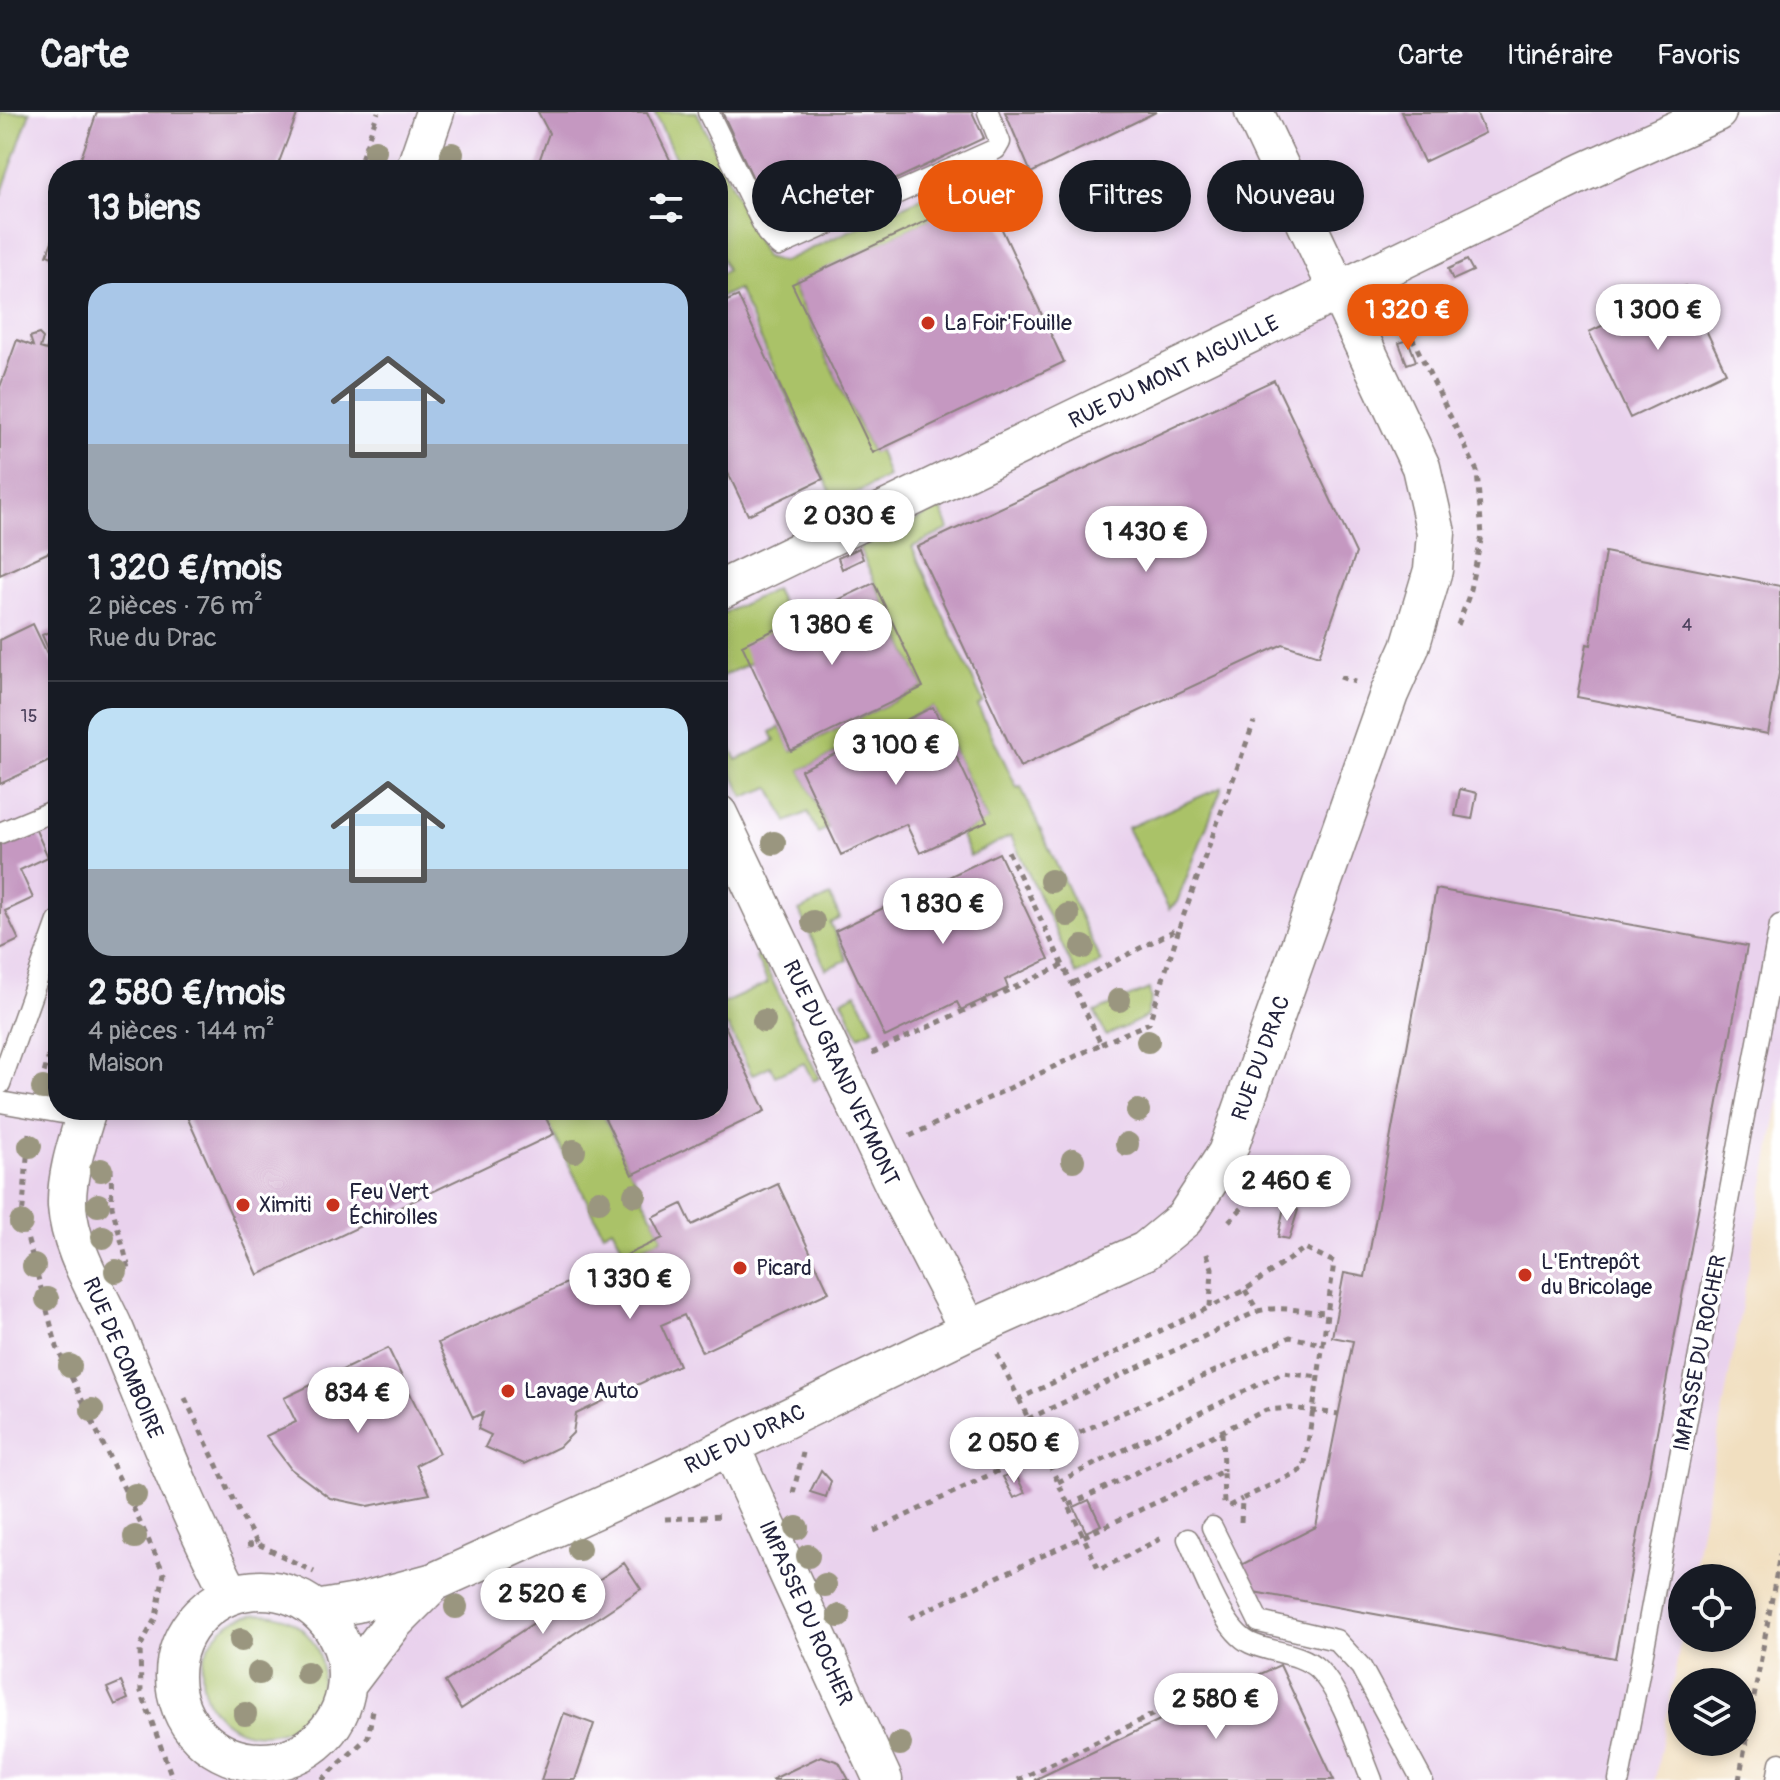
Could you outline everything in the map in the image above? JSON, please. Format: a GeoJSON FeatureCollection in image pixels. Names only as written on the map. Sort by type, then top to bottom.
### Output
{"type":"FeatureCollection","features":[{"type":"Feature","properties":{"kind":"street"},"geometry":{"type":"LineString","coordinates":[[418,160],[435,112]]}},
{"type":"Feature","properties":{"kind":"street","name":"RUE DU DRAC"},"geometry":{"type":"LineString","coordinates":[[434,1582],[730,1446],[984,1349],[1145,1251],[1184,1219],[1227,1153],[1389,694],[1410,647],[1433,570],[1436,533],[1421,467],[1254,112]]}},
{"type":"Feature","properties":{"kind":"street","name":"RUE DU MONT AIGUILLE"},"geometry":{"type":"LineString","coordinates":[[728,586],[1340,293],[1584,172],[1717,112]]}},
{"type":"Feature","properties":{"kind":"street","name":"RUE DU GRAND VEYMONT"},"geometry":{"type":"LineString","coordinates":[[728,809],[898,1193],[984,1349]]}},
{"type":"Feature","properties":{"kind":"street","name":"RUE DE COMBOIRE"},"geometry":{"type":"LineString","coordinates":[[84,1120],[73,1158],[67,1206],[81,1261],[114,1331],[147,1417],[231,1595]]}},
{"type":"Feature","properties":{"kind":"street","name":"IMPASSE DU ROCHER"},"geometry":{"type":"LineString","coordinates":[[730,1446],[883,1780]]}},
{"type":"Feature","properties":{"kind":"street"},"geometry":{"type":"LineString","coordinates":[[316,1610],[357,1603],[434,1582]]}},
{"type":"Feature","properties":{"kind":"street"},"geometry":{"type":"LineString","coordinates":[[347,1684],[342,1644],[331,1624],[316,1610],[278,1591],[248,1590],[231,1595],[203,1611],[189,1628],[174,1668],[178,1702],[193,1730],[204,1742],[262,1771],[320,1739],[338,1715],[347,1684],[394,1622],[434,1582]]}},
{"type":"Feature","properties":{"kind":"street"},"geometry":{"type":"LineString","coordinates":[[204,1742],[204,1780]]}},
{"type":"Feature","properties":{"kind":"lane"},"geometry":{"type":"LineString","coordinates":[[708,112],[767,233],[779,246],[996,149],[1000,142],[999,134],[988,112]]}},
{"type":"Feature","properties":{"kind":"lane"},"geometry":{"type":"LineString","coordinates":[[0,833],[48,813]]}},
{"type":"Feature","properties":{"kind":"lane","name":"IMPASSE DU ROCHER"},"geometry":{"type":"LineString","coordinates":[[1619,1780],[1780,925]]}},
{"type":"Feature","properties":{"kind":"lane"},"geometry":{"type":"LineString","coordinates":[[0,1084],[48,961]]}},
{"type":"Feature","properties":{"kind":"lane"},"geometry":{"type":"LineString","coordinates":[[0,1102],[48,1109]]}},
{"type":"Feature","properties":{"kind":"lane"},"geometry":{"type":"LineString","coordinates":[[1212,1527],[1259,1622],[1336,1640],[1361,1667],[1422,1780]]}},
{"type":"Feature","properties":{"kind":"lane"},"geometry":{"type":"LineString","coordinates":[[1188,1539],[1230,1628],[1248,1643],[1300,1658],[1318,1669],[1332,1688],[1372,1780]]}},
{"type":"Feature","properties":{"kind":"lane"},"geometry":{"type":"LineString","coordinates":[[1777,1780],[1780,1763]]}},
{"type":"Feature","properties":{"kind":"path"},"geometry":{"type":"LineString","coordinates":[[361,160],[378,112]]}},
{"type":"Feature","properties":{"kind":"path"},"geometry":{"type":"LineString","coordinates":[[1423,252],[1431,271],[1401,315],[1477,471],[1482,536],[1468,598],[1454,635]]}},
{"type":"Feature","properties":{"kind":"path"},"geometry":{"type":"LineString","coordinates":[[897,1142],[1149,1023],[1179,928],[1254,722]]}},
{"type":"Feature","properties":{"kind":"path"},"geometry":{"type":"LineString","coordinates":[[1006,847],[1101,1044]]}},
{"type":"Feature","properties":{"kind":"path"},"geometry":{"type":"LineString","coordinates":[[1073,983],[1179,928]]}},
{"type":"Feature","properties":{"kind":"path"},"geometry":{"type":"LineString","coordinates":[[859,1059],[1063,965]]}},
{"type":"Feature","properties":{"kind":"path"},"geometry":{"type":"LineString","coordinates":[[48,1059],[30,1121],[22,1219],[57,1347],[164,1573],[156,1617],[140,1647],[141,1692],[173,1780]]}},
{"type":"Feature","properties":{"kind":"path"},"geometry":{"type":"LineString","coordinates":[[111,1165],[112,1207],[132,1278]]}},
{"type":"Feature","properties":{"kind":"path"},"geometry":{"type":"LineString","coordinates":[[1224,1226],[1244,1206],[1255,1180]]}},
{"type":"Feature","properties":{"kind":"path"},"geometry":{"type":"LineString","coordinates":[[1192,1254],[1204,1245],[1212,1268],[1210,1307]]}},
{"type":"Feature","properties":{"kind":"path"},"geometry":{"type":"LineString","coordinates":[[1019,1399],[1245,1290],[1305,1248],[1334,1262],[1320,1377],[1304,1469],[1242,1499],[1240,1526]]}},
{"type":"Feature","properties":{"kind":"path"},"geometry":{"type":"LineString","coordinates":[[1245,1290],[1258,1311]]}},
{"type":"Feature","properties":{"kind":"path"},"geometry":{"type":"LineString","coordinates":[[1028,1419],[1258,1311],[1277,1306],[1328,1313]]}},
{"type":"Feature","properties":{"kind":"path"},"geometry":{"type":"LineString","coordinates":[[874,1531],[1043,1449],[1290,1337],[1323,1344]]}},
{"type":"Feature","properties":{"kind":"path"},"geometry":{"type":"LineString","coordinates":[[984,1349],[1011,1347]]}},
{"type":"Feature","properties":{"kind":"path"},"geometry":{"type":"LineString","coordinates":[[984,1349],[1019,1399],[1099,1570]]}},
{"type":"Feature","properties":{"kind":"path"},"geometry":{"type":"LineString","coordinates":[[1058,1482],[1282,1373],[1320,1377]]}},
{"type":"Feature","properties":{"kind":"path"},"geometry":{"type":"LineString","coordinates":[[183,1393],[240,1514],[258,1544]]}},
{"type":"Feature","properties":{"kind":"path"},"geometry":{"type":"LineString","coordinates":[[1069,1505],[1266,1410],[1314,1410],[1339,1414]]}},
{"type":"Feature","properties":{"kind":"path"},"geometry":{"type":"LineString","coordinates":[[1222,1431],[1224,1508]]}},
{"type":"Feature","properties":{"kind":"path"},"geometry":{"type":"LineString","coordinates":[[654,1519],[720,1517],[793,1494],[799,1457],[806,1449]]}},
{"type":"Feature","properties":{"kind":"path"},"geometry":{"type":"LineString","coordinates":[[910,1618],[1223,1471]]}},
{"type":"Feature","properties":{"kind":"path"},"geometry":{"type":"LineString","coordinates":[[1739,1780],[1780,1554]]}},
{"type":"Feature","properties":{"kind":"path"},"geometry":{"type":"LineString","coordinates":[[1018,1780],[1193,1695]]}},
{"type":"Feature","properties":{"kind":"shaded area"},"geometry":{"type":"Polygon","coordinates":[[[26,112],[1780,112],[1780,1097],[1695,1564],[1668,1564],[1668,1652],[1679,1652],[1676,1668],[1668,1668],[1668,1710],[1655,1780],[0,1780],[0,185],[26,112]]]}},
{"type":"Feature","properties":{"kind":"green space"},"geometry":{"type":"Polygon","coordinates":[[[0,112],[30,112],[0,198],[0,112]]]}},
{"type":"Feature","properties":{"kind":"green space"},"geometry":{"type":"Polygon","coordinates":[[[654,112],[697,112],[720,160],[676,160],[654,112]]]}},
{"type":"Feature","properties":{"kind":"green space"},"geometry":{"type":"Polygon","coordinates":[[[728,178],[765,257],[782,262],[847,232],[902,232],[902,207],[918,199],[918,225],[792,285],[872,452],[879,450],[888,477],[842,500],[831,493],[738,289],[728,294],[728,178]]]}},
{"type":"Feature","properties":{"kind":"green space"},"geometry":{"type":"Polygon","coordinates":[[[941,508],[949,529],[912,547],[983,702],[978,706],[1017,788],[1021,787],[1101,962],[1076,975],[1011,836],[970,856],[960,834],[987,820],[933,707],[801,770],[828,828],[818,833],[808,812],[787,822],[770,787],[744,797],[728,764],[728,742],[737,760],[775,741],[771,732],[780,727],[792,751],[923,687],[859,548],[941,508]]]}},
{"type":"Feature","properties":{"kind":"green space"},"geometry":{"type":"Polygon","coordinates":[[[775,589],[791,622],[751,663],[728,673],[728,611],[775,589]]]}},
{"type":"Feature","properties":{"kind":"green space"},"geometry":{"type":"Polygon","coordinates":[[[1222,787],[1177,902],[1169,909],[1127,828],[1222,787]]]}},
{"type":"Feature","properties":{"kind":"green space"},"geometry":{"type":"Polygon","coordinates":[[[830,896],[840,918],[830,923],[847,960],[826,969],[799,911],[830,896]]]}},
{"type":"Feature","properties":{"kind":"green space"},"geometry":{"type":"Polygon","coordinates":[[[759,953],[819,1078],[813,1081],[804,1063],[775,1076],[770,1066],[752,1075],[728,1026],[728,1001],[768,983],[755,956],[759,953]]]}},
{"type":"Feature","properties":{"kind":"green space"},"geometry":{"type":"Polygon","coordinates":[[[1149,989],[1151,999],[1146,1017],[1106,1036],[1095,1012],[1149,989]]]}},
{"type":"Feature","properties":{"kind":"green space"},"geometry":{"type":"Polygon","coordinates":[[[856,993],[874,1029],[859,1036],[842,1000],[856,993]]]}},
{"type":"Feature","properties":{"kind":"green space"},"geometry":{"type":"Polygon","coordinates":[[[547,1120],[606,1120],[663,1238],[627,1255],[612,1228],[603,1233],[547,1120]]]}},
{"type":"Feature","properties":{"kind":"green space"},"geometry":{"type":"Polygon","coordinates":[[[262,1614],[285,1618],[305,1631],[318,1651],[322,1674],[318,1697],[305,1717],[285,1730],[262,1734],[239,1730],[219,1717],[206,1697],[202,1674],[206,1651],[219,1631],[239,1618],[262,1614]]]}},
{"type":"Feature","properties":{"kind":"building"},"geometry":{"type":"Polygon","coordinates":[[[97,112],[298,112],[280,160],[80,160],[97,112]]]}},
{"type":"Feature","properties":{"kind":"building"},"geometry":{"type":"Polygon","coordinates":[[[538,112],[647,112],[670,160],[540,160],[549,133],[538,112]]]}},
{"type":"Feature","properties":{"kind":"building"},"geometry":{"type":"Polygon","coordinates":[[[722,112],[972,112],[984,138],[937,160],[918,160],[918,169],[902,176],[902,160],[752,160],[752,176],[722,112]]]}},
{"type":"Feature","properties":{"kind":"building"},"geometry":{"type":"Polygon","coordinates":[[[1005,112],[1156,112],[1043,167],[1043,160],[1025,160],[1005,112]]]}},
{"type":"Feature","properties":{"kind":"building"},"geometry":{"type":"Polygon","coordinates":[[[1401,112],[1476,112],[1485,133],[1424,162],[1401,112]]]}},
{"type":"Feature","properties":{"kind":"building","name":"La Foir'Fouille"},"geometry":{"type":"Polygon","coordinates":[[[918,225],[918,232],[1003,232],[1064,362],[873,453],[792,284],[918,225]]]}},
{"type":"Feature","properties":{"kind":"building"},"geometry":{"type":"Polygon","coordinates":[[[1467,260],[1473,271],[1453,280],[1448,269],[1467,260]]]}},
{"type":"Feature","properties":{"kind":"building"},"geometry":{"type":"Polygon","coordinates":[[[1685,286],[1726,372],[1630,418],[1589,332],[1685,286]]]}},
{"type":"Feature","properties":{"kind":"building"},"geometry":{"type":"Polygon","coordinates":[[[738,296],[823,479],[748,515],[728,473],[728,300],[738,296]]]}},
{"type":"Feature","properties":{"kind":"building"},"geometry":{"type":"Polygon","coordinates":[[[39,334],[43,338],[40,348],[46,350],[48,345],[48,553],[0,575],[0,387],[17,340],[33,346],[30,337],[39,334]]]}},
{"type":"Feature","properties":{"kind":"building"},"geometry":{"type":"Polygon","coordinates":[[[1408,340],[1416,361],[1407,364],[1399,343],[1408,340]]]}},
{"type":"Feature","properties":{"kind":"building"},"geometry":{"type":"Polygon","coordinates":[[[1274,380],[1356,553],[1319,656],[1283,644],[1020,767],[917,547],[1274,380]]]}},
{"type":"Feature","properties":{"kind":"building"},"geometry":{"type":"Polygon","coordinates":[[[859,548],[863,559],[842,569],[838,558],[859,548]]]}},
{"type":"Feature","properties":{"kind":"building"},"geometry":{"type":"Polygon","coordinates":[[[1605,552],[1780,586],[1780,668],[1768,734],[1577,697],[1587,644],[1591,645],[1605,552]]]}},
{"type":"Feature","properties":{"kind":"building"},"geometry":{"type":"Polygon","coordinates":[[[874,583],[923,687],[791,751],[742,645],[874,583]]]}},
{"type":"Feature","properties":{"kind":"building"},"geometry":{"type":"Polygon","coordinates":[[[33,624],[48,655],[48,762],[0,784],[0,640],[33,624]]]}},
{"type":"Feature","properties":{"kind":"building"},"geometry":{"type":"Polygon","coordinates":[[[48,632],[48,648],[42,635],[48,632]]]}},
{"type":"Feature","properties":{"kind":"building"},"geometry":{"type":"Polygon","coordinates":[[[933,707],[987,821],[920,853],[906,824],[841,855],[801,770],[933,707]]]}},
{"type":"Feature","properties":{"kind":"building"},"geometry":{"type":"Polygon","coordinates":[[[1460,789],[1477,793],[1472,819],[1455,816],[1460,789]]]}},
{"type":"Feature","properties":{"kind":"building"},"geometry":{"type":"Polygon","coordinates":[[[35,828],[48,857],[20,870],[33,898],[5,911],[19,940],[0,949],[0,844],[35,828]]]}},
{"type":"Feature","properties":{"kind":"building"},"geometry":{"type":"Polygon","coordinates":[[[999,853],[1049,959],[1005,980],[1008,988],[961,1010],[957,1002],[885,1037],[835,931],[999,853]]]}},
{"type":"Feature","properties":{"kind":"building","name":"L'Entrepôt du Bricolage"},"geometry":{"type":"Polygon","coordinates":[[[1436,889],[1747,946],[1615,1658],[1254,1592],[1241,1565],[1316,1527],[1353,1341],[1332,1337],[1344,1273],[1365,1277],[1436,889]]]}},
{"type":"Feature","properties":{"kind":"building"},"geometry":{"type":"Polygon","coordinates":[[[728,1032],[765,1111],[632,1175],[606,1120],[728,1120],[728,1032]]]}},
{"type":"Feature","properties":{"kind":"building","name":"Feu Vert Échirolles"},"geometry":{"type":"Polygon","coordinates":[[[188,1120],[547,1120],[554,1134],[258,1275],[188,1120]]]}},
{"type":"Feature","properties":{"kind":"building"},"geometry":{"type":"Polygon","coordinates":[[[778,1184],[829,1292],[702,1352],[684,1315],[661,1325],[679,1365],[576,1414],[573,1433],[559,1447],[524,1464],[485,1447],[491,1435],[478,1429],[483,1413],[473,1418],[438,1343],[663,1238],[653,1218],[682,1204],[692,1225],[778,1184]]]}},
{"type":"Feature","properties":{"kind":"building"},"geometry":{"type":"Polygon","coordinates":[[[1284,1207],[1298,1210],[1289,1239],[1278,1237],[1284,1207]]]}},
{"type":"Feature","properties":{"kind":"building"},"geometry":{"type":"Polygon","coordinates":[[[388,1348],[439,1453],[416,1465],[430,1494],[368,1506],[330,1498],[291,1469],[266,1436],[296,1422],[284,1398],[388,1348]]]}},
{"type":"Feature","properties":{"kind":"building"},"geometry":{"type":"Polygon","coordinates":[[[821,1470],[831,1481],[826,1497],[810,1492],[821,1470]]]}},
{"type":"Feature","properties":{"kind":"building"},"geometry":{"type":"Polygon","coordinates":[[[1014,1471],[1025,1493],[1014,1498],[1003,1477],[1014,1471]]]}},
{"type":"Feature","properties":{"kind":"building"},"geometry":{"type":"Polygon","coordinates":[[[1089,1500],[1101,1525],[1086,1532],[1074,1507],[1089,1500]]]}},
{"type":"Feature","properties":{"kind":"building"},"geometry":{"type":"Polygon","coordinates":[[[624,1563],[641,1589],[461,1709],[445,1682],[624,1563]]]}},
{"type":"Feature","properties":{"kind":"building"},"geometry":{"type":"Polygon","coordinates":[[[1280,1665],[1334,1780],[1034,1780],[1162,1719],[1280,1665]]]}},
{"type":"Feature","properties":{"kind":"building"},"geometry":{"type":"Polygon","coordinates":[[[121,1682],[128,1699],[115,1705],[107,1688],[121,1682]]]}},
{"type":"Feature","properties":{"kind":"building"},"geometry":{"type":"Polygon","coordinates":[[[564,1713],[594,1724],[575,1780],[541,1780],[564,1713]]]}},
{"type":"Feature","properties":{"kind":"building"},"geometry":{"type":"Polygon","coordinates":[[[821,1756],[839,1762],[849,1780],[771,1780],[821,1756]]]}},
{"type":"Feature","properties":{"kind":"place","name":"La Foir'Fouille"},"geometry":{"type":"Point","coordinates":[928,323]}},
{"type":"Feature","properties":{"kind":"place","name":"Ximiti"},"geometry":{"type":"Point","coordinates":[243,1205]}},
{"type":"Feature","properties":{"kind":"place","name":"Feu Vert Échirolles"},"geometry":{"type":"Point","coordinates":[333,1205]}},
{"type":"Feature","properties":{"kind":"place","name":"Picard"},"geometry":{"type":"Point","coordinates":[740,1268]}},
{"type":"Feature","properties":{"kind":"place","name":"L'Entrepôt du Bricolage"},"geometry":{"type":"Point","coordinates":[1525,1275]}},
{"type":"Feature","properties":{"kind":"place","name":"Lavage Auto"},"geometry":{"type":"Point","coordinates":[508,1391]}}]}
